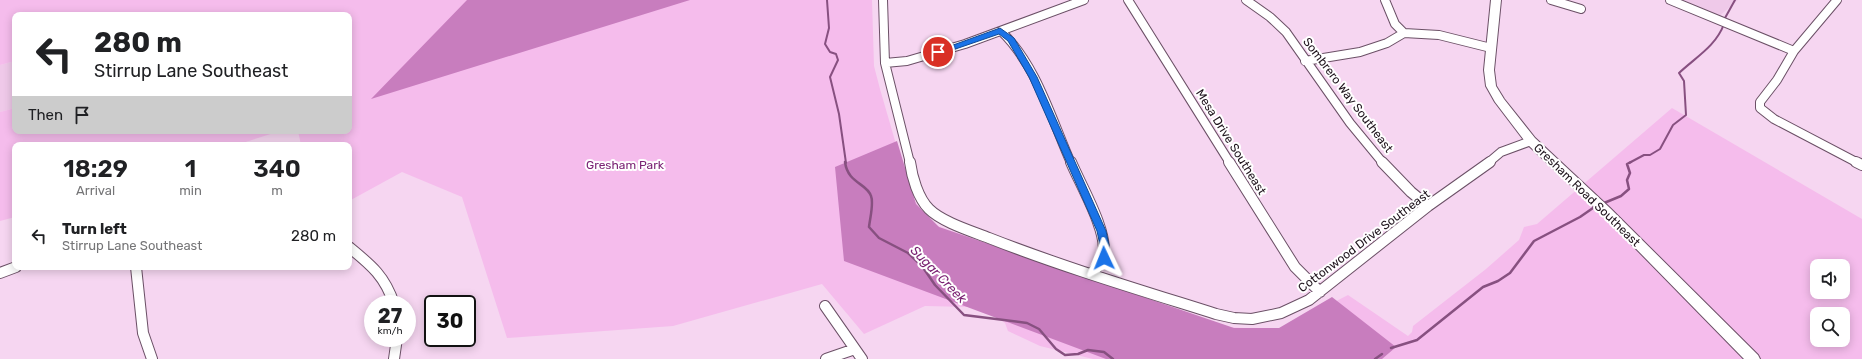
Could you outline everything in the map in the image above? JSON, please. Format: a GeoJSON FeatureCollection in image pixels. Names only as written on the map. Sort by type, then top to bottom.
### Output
{"type":"FeatureCollection","features":[{"type":"Feature","properties":{"kind":"street","name":"Cottonwood Drive Southeast"},"geometry":{"type":"LineString","coordinates":[[883,0],[886,63],[908,150],[911,170],[920,196],[930,209],[941,217],[966,229],[1092,274],[1216,314],[1234,318],[1252,319],[1281,313],[1308,300],[1428,206],[1479,171],[1501,152],[1531,141]]}},
{"type":"Feature","properties":{"kind":"street"},"geometry":{"type":"LineString","coordinates":[[886,63],[907,62],[1000,31],[1084,0]]}},
{"type":"Feature","properties":{"kind":"street","name":"Mesa Drive Southeast"},"geometry":{"type":"LineString","coordinates":[[1128,0],[1295,267],[1320,292]]}},
{"type":"Feature","properties":{"kind":"street","name":"Sombrero Way Southeast"},"geometry":{"type":"LineString","coordinates":[[1246,0],[1265,12],[1290,36],[1306,61],[1379,158],[1409,192],[1428,206]]}},
{"type":"Feature","properties":{"kind":"street"},"geometry":{"type":"LineString","coordinates":[[1384,0],[1395,24],[1404,33]]}},
{"type":"Feature","properties":{"kind":"street","name":"Gresham Road Southeast"},"geometry":{"type":"LineString","coordinates":[[1496,0],[1490,48],[1490,70],[1491,86],[1499,100],[1531,141],[1606,211],[1753,359]]}},
{"type":"Feature","properties":{"kind":"street"},"geometry":{"type":"LineString","coordinates":[[1551,0],[1581,9]]}},
{"type":"Feature","properties":{"kind":"street"},"geometry":{"type":"LineString","coordinates":[[1670,0],[1794,51]]}},
{"type":"Feature","properties":{"kind":"street"},"geometry":{"type":"LineString","coordinates":[[1837,0],[1794,51],[1777,80],[1760,102],[1760,108],[1774,119],[1862,165]]}},
{"type":"Feature","properties":{"kind":"street"},"geometry":{"type":"LineString","coordinates":[[1000,31],[1011,39],[1033,77],[1102,231],[1104,258],[1092,274]]}},
{"type":"Feature","properties":{"kind":"street"},"geometry":{"type":"LineString","coordinates":[[1306,61],[1360,52],[1387,43],[1404,33],[1439,35],[1490,48]]}},
{"type":"Feature","properties":{"kind":"street"},"geometry":{"type":"LineString","coordinates":[[352,250],[380,273],[392,295]]}},
{"type":"Feature","properties":{"kind":"street"},"geometry":{"type":"LineString","coordinates":[[0,273],[12,268]]}},
{"type":"Feature","properties":{"kind":"street"},"geometry":{"type":"LineString","coordinates":[[136,270],[144,333],[152,359]]}},
{"type":"Feature","properties":{"kind":"street"},"geometry":{"type":"LineString","coordinates":[[825,306],[862,359]]}},
{"type":"Feature","properties":{"kind":"street"},"geometry":{"type":"LineString","coordinates":[[394,359],[397,347]]}},
{"type":"Feature","properties":{"kind":"street"},"geometry":{"type":"LineString","coordinates":[[826,359],[855,349]]}},
{"type":"Feature","properties":{"kind":"shaded area"},"geometry":{"type":"Polygon","coordinates":[[[467,0],[690,0],[371,99],[467,0]]]}},
{"type":"Feature","properties":{"kind":"shaded area"},"geometry":{"type":"Polygon","coordinates":[[[1675,0],[1738,0],[1717,18],[1675,0]]]}},
{"type":"Feature","properties":{"kind":"shaded area"},"geometry":{"type":"Polygon","coordinates":[[[12,62],[12,109],[0,112],[0,65],[12,62]]]}},
{"type":"Feature","properties":{"kind":"shaded area"},"geometry":{"type":"Polygon","coordinates":[[[897,141],[916,204],[939,227],[1234,328],[1279,328],[1332,297],[1396,347],[1382,359],[1106,359],[844,261],[835,167],[897,141]]]}},
{"type":"Feature","properties":{"kind":"green space","name":"Gresham Park"},"geometry":{"type":"Polygon","coordinates":[[[0,0],[872,0],[874,66],[880,89],[911,196],[932,224],[1225,327],[1280,330],[1348,295],[1408,336],[1412,332],[1413,326],[1486,269],[1519,240],[1524,227],[1537,224],[1672,108],[1862,219],[1862,359],[1093,359],[1040,346],[1008,331],[1005,323],[980,305],[968,307],[925,306],[864,334],[822,284],[673,326],[507,338],[462,197],[402,172],[352,199],[352,142],[300,142],[299,134],[352,134],[352,12],[12,12],[12,62],[0,65],[0,0]]]}},
{"type":"Feature","properties":{"kind":"green space"},"geometry":{"type":"Polygon","coordinates":[[[12,109],[12,134],[271,134],[245,142],[12,142],[12,218],[0,221],[0,112],[12,109]]]}},
{"type":"Feature","properties":{"kind":"waterway","name":"Sugar Creek"},"geometry":{"type":"LineString","coordinates":[[827,0],[829,28],[825,44],[830,52],[836,54],[838,60],[830,77],[839,114],[846,163]]}},
{"type":"Feature","properties":{"kind":"waterway"},"geometry":{"type":"LineString","coordinates":[[1725,18],[1735,0]]}},
{"type":"Feature","properties":{"kind":"waterway"},"geometry":{"type":"LineString","coordinates":[[1629,163],[1644,155],[1650,155],[1660,149],[1673,125],[1686,115],[1684,81],[1679,73],[1711,45],[1724,24]]}},
{"type":"Feature","properties":{"kind":"waterway","name":"Sugar Creek"},"geometry":{"type":"LineString","coordinates":[[845,162],[853,179],[866,188],[871,196],[872,207],[869,227],[879,238],[908,253],[922,266],[935,285],[964,315],[1027,323],[1039,329],[1056,349],[1065,355],[1078,354],[1088,350],[1104,352],[1113,359]]}},
{"type":"Feature","properties":{"kind":"waterway"},"geometry":{"type":"LineString","coordinates":[[1604,203],[1621,196],[1629,189],[1627,180],[1630,173],[1627,164],[1629,163]]}},
{"type":"Feature","properties":{"kind":"waterway"},"geometry":{"type":"LineString","coordinates":[[1391,348],[1417,340],[1483,287],[1498,281],[1510,273],[1534,241],[1580,217],[1593,208]]}},
{"type":"Feature","properties":{"kind":"waterway"},"geometry":{"type":"LineString","coordinates":[[1375,359],[1382,354]]}},
{"type":"Feature","properties":{"kind":"route"},"geometry":{"type":"LineString","coordinates":[[938,52],[1000,31],[1011,39],[1020,52],[1033,77],[1102,231],[1104,258]]}}]}
